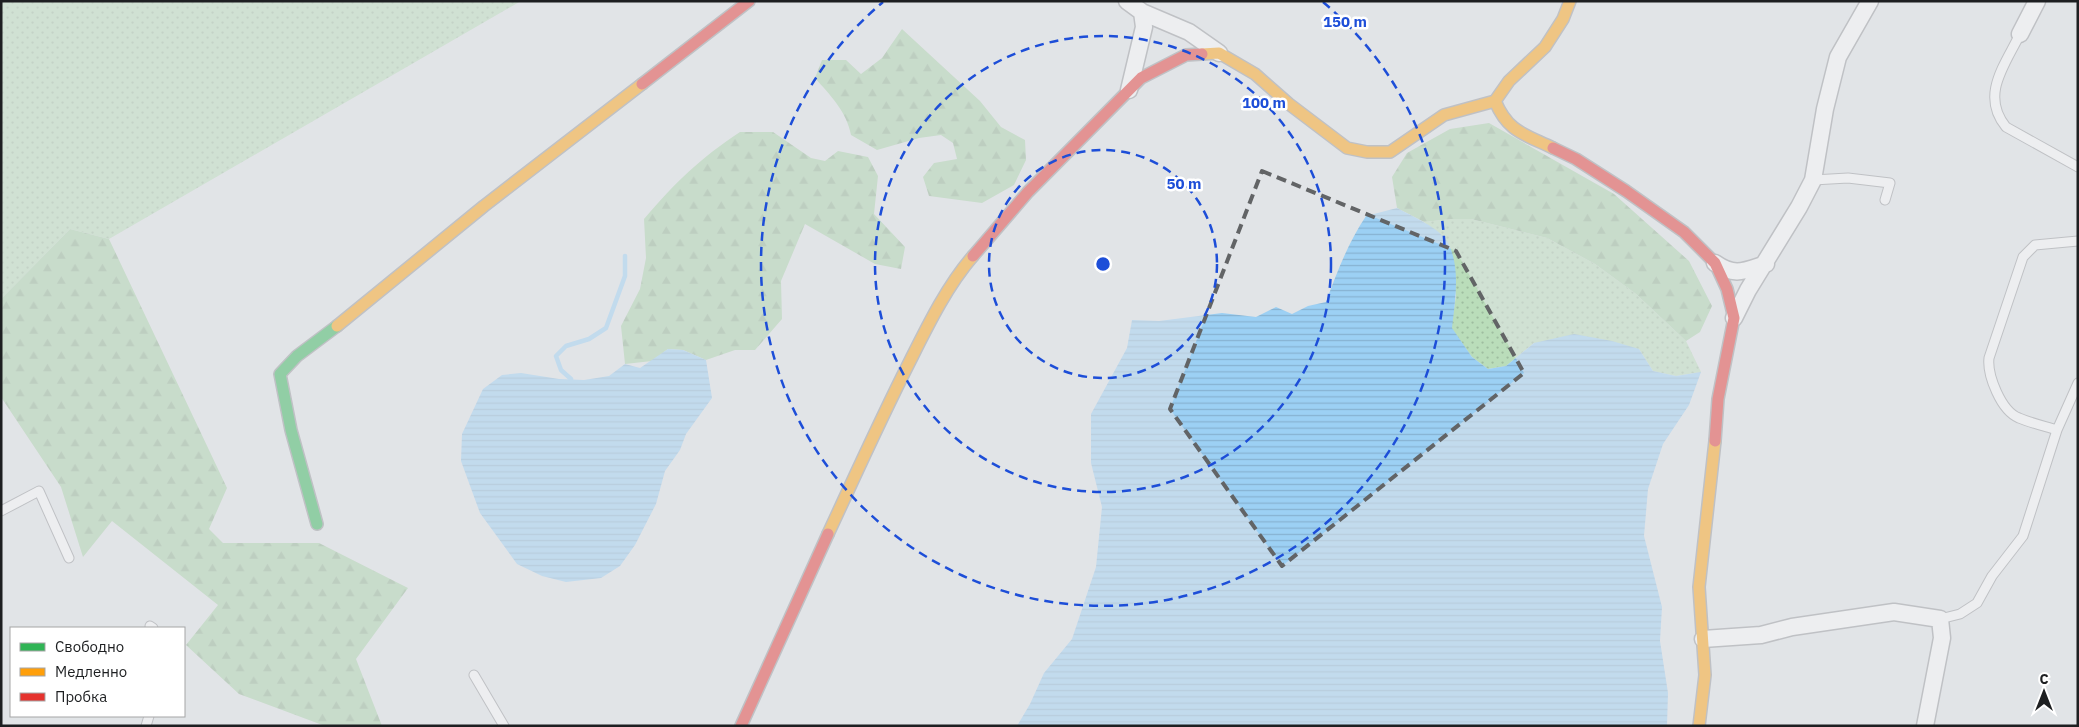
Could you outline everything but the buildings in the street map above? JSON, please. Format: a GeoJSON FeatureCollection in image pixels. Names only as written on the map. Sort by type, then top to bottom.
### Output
{"type":"FeatureCollection","features":[{"type":"Feature","properties":{"kind":"street"},"geometry":{"type":"LineString","coordinates":[[317,524],[307,479],[282,395],[280,374],[297,356],[357,311],[484,206],[749,1]]}},
{"type":"Feature","properties":{"kind":"street"},"geometry":{"type":"LineString","coordinates":[[1127,1],[1142,12],[1188,32],[1255,74],[1289,104],[1346,148],[1367,152],[1390,152],[1444,115],[1495,101],[1510,81],[1545,46],[1563,19],[1570,1]]}},
{"type":"Feature","properties":{"kind":"street"},"geometry":{"type":"LineString","coordinates":[[1699,726],[1705,692],[1703,639],[1698,601],[1700,574],[1713,474],[1718,399],[1734,318],[1748,290],[1766,264],[1799,208],[1813,180],[1825,109],[1838,57],[1870,1]]}},
{"type":"Feature","properties":{"kind":"street"},"geometry":{"type":"LineString","coordinates":[[2020,34],[2037,1]]}},
{"type":"Feature","properties":{"kind":"street"},"geometry":{"type":"LineString","coordinates":[[1129,90],[1144,26],[1142,12]]}},
{"type":"Feature","properties":{"kind":"street"},"geometry":{"type":"LineString","coordinates":[[741,726],[878,424],[925,330],[962,268],[1028,192],[1141,78],[1186,55],[1219,53]]}},
{"type":"Feature","properties":{"kind":"street"},"geometry":{"type":"LineString","coordinates":[[1495,101],[1502,118],[1513,128],[1576,160],[1626,191],[1684,232],[1715,263],[1726,271],[1739,273],[1766,264]]}},
{"type":"Feature","properties":{"kind":"street"},"geometry":{"type":"LineString","coordinates":[[1715,263],[1727,289],[1734,318]]}},
{"type":"Feature","properties":{"kind":"street"},"geometry":{"type":"LineString","coordinates":[[1703,639],[1762,635],[1792,627],[1894,612],[1940,619],[1942,638],[1924,726]]}},
{"type":"Feature","properties":{"kind":"lane"},"geometry":{"type":"LineString","coordinates":[[2020,34],[1995,88],[1993,99],[1998,117],[2006,126],[2078,167]]}},
{"type":"Feature","properties":{"kind":"lane"},"geometry":{"type":"LineString","coordinates":[[1813,180],[1848,178],[1890,183],[1885,200]]}},
{"type":"Feature","properties":{"kind":"lane"},"geometry":{"type":"LineString","coordinates":[[2057,430],[2017,418],[1999,398],[1987,369],[2023,258],[2035,245],[2078,241]]}},
{"type":"Feature","properties":{"kind":"lane"},"geometry":{"type":"LineString","coordinates":[[1940,619],[1960,614],[1977,603],[1992,576],[2023,536],[2057,430],[2078,383]]}},
{"type":"Feature","properties":{"kind":"lane"},"geometry":{"type":"LineString","coordinates":[[1,511],[39,491],[69,558]]}},
{"type":"Feature","properties":{"kind":"lane"},"geometry":{"type":"LineString","coordinates":[[474,675],[504,726]]}},
{"type":"Feature","properties":{"kind":"highlighted area"},"geometry":{"type":"Polygon","coordinates":[[[1262,171],[1456,251],[1524,373],[1282,566],[1170,409],[1262,171]]]}},
{"type":"Feature","properties":{"kind":"green space"},"geometry":{"type":"Polygon","coordinates":[[[1,1],[521,1],[109,239],[70,229],[1,299],[1,1]]]}},
{"type":"Feature","properties":{"kind":"green space"},"geometry":{"type":"Polygon","coordinates":[[[902,29],[980,101],[1001,127],[1025,140],[1026,160],[1014,185],[982,203],[929,196],[923,177],[934,163],[957,159],[953,143],[941,135],[919,138],[877,150],[851,135],[842,111],[815,78],[822,60],[846,60],[861,74],[882,58],[902,29]]]}},
{"type":"Feature","properties":{"kind":"green space"},"geometry":{"type":"Polygon","coordinates":[[[1489,123],[1614,194],[1689,261],[1712,306],[1700,332],[1686,341],[1636,294],[1595,264],[1547,238],[1471,219],[1424,222],[1397,208],[1392,177],[1407,153],[1450,129],[1489,123]]]}},
{"type":"Feature","properties":{"kind":"green space"},"geometry":{"type":"Polygon","coordinates":[[[740,132],[773,132],[811,158],[825,161],[838,151],[868,157],[878,176],[874,214],[905,247],[901,269],[875,264],[805,224],[781,281],[782,319],[755,350],[735,350],[706,360],[683,350],[668,349],[652,361],[625,364],[621,326],[640,289],[646,258],[644,219],[689,172],[712,152],[740,132]]]}},
{"type":"Feature","properties":{"kind":"green space"},"geometry":{"type":"Polygon","coordinates":[[[1471,219],[1547,238],[1595,264],[1636,294],[1686,341],[1701,372],[1676,376],[1653,371],[1639,349],[1534,343],[1506,366],[1488,369],[1472,357],[1451,328],[1456,296],[1447,242],[1424,222],[1471,219]]]}},
{"type":"Feature","properties":{"kind":"green space"},"geometry":{"type":"Polygon","coordinates":[[[70,229],[109,239],[227,488],[209,529],[223,543],[319,543],[408,588],[356,659],[382,726],[325,726],[239,694],[186,645],[218,605],[112,521],[83,557],[61,487],[1,397],[1,299],[70,229]]]}},
{"type":"Feature","properties":{"kind":"water"},"geometry":{"type":"Polygon","coordinates":[[[1397,208],[1432,227],[1448,243],[1455,263],[1456,274],[1452,328],[1472,357],[1488,369],[1506,366],[1534,343],[1574,334],[1612,341],[1639,349],[1653,371],[1676,376],[1701,372],[1689,405],[1663,444],[1648,489],[1644,536],[1662,607],[1660,641],[1668,693],[1667,726],[1017,726],[1030,704],[1044,673],[1072,639],[1096,567],[1102,507],[1091,463],[1091,414],[1127,348],[1132,320],[1159,321],[1222,313],[1256,317],[1276,307],[1292,314],[1308,306],[1326,302],[1348,247],[1366,216],[1397,208]]]}},
{"type":"Feature","properties":{"kind":"water"},"geometry":{"type":"Polygon","coordinates":[[[668,349],[683,350],[706,360],[712,398],[686,434],[680,450],[665,471],[656,504],[635,545],[620,566],[601,578],[566,582],[542,576],[517,564],[480,513],[461,461],[462,434],[483,389],[502,375],[521,373],[559,379],[584,380],[609,376],[625,364],[640,368],[668,349]]]}},
{"type":"Feature","properties":{"kind":"waterway"},"geometry":{"type":"LineString","coordinates":[[571,379],[561,370],[556,356],[566,346],[589,339],[606,328],[625,276],[625,256]]}},
{"type":"Feature","properties":{"kind":"traffic: fast"},"geometry":{"type":"LineString","coordinates":[[317,524],[291,430],[280,374],[297,356],[337,326]]}},
{"type":"Feature","properties":{"kind":"traffic: slow"},"geometry":{"type":"LineString","coordinates":[[1553,148],[1511,126],[1495,101],[1509,81],[1545,47],[1563,19],[1570,1]]}},
{"type":"Feature","properties":{"kind":"traffic: slow"},"geometry":{"type":"LineString","coordinates":[[1202,54],[1219,53],[1255,74],[1289,104],[1347,148],[1367,152],[1390,152],[1444,115],[1495,101]]}},
{"type":"Feature","properties":{"kind":"traffic: slow"},"geometry":{"type":"LineString","coordinates":[[337,326],[484,206],[642,84]]}},
{"type":"Feature","properties":{"kind":"traffic: slow"},"geometry":{"type":"LineString","coordinates":[[828,534],[878,425],[938,306],[973,256]]}},
{"type":"Feature","properties":{"kind":"traffic: slow"},"geometry":{"type":"LineString","coordinates":[[1699,726],[1705,675],[1699,587],[1715,441]]}},
{"type":"Feature","properties":{"kind":"traffic: jam"},"geometry":{"type":"LineString","coordinates":[[642,84],[749,1]]}},
{"type":"Feature","properties":{"kind":"traffic: jam"},"geometry":{"type":"LineString","coordinates":[[973,256],[1028,192],[1141,78],[1186,55],[1202,54]]}},
{"type":"Feature","properties":{"kind":"traffic: jam"},"geometry":{"type":"LineString","coordinates":[[1553,148],[1576,159],[1626,191],[1684,232],[1715,263],[1727,289],[1734,318],[1718,399],[1715,441]]}},
{"type":"Feature","properties":{"kind":"traffic: jam"},"geometry":{"type":"LineString","coordinates":[[741,726],[828,534]]}}]}
